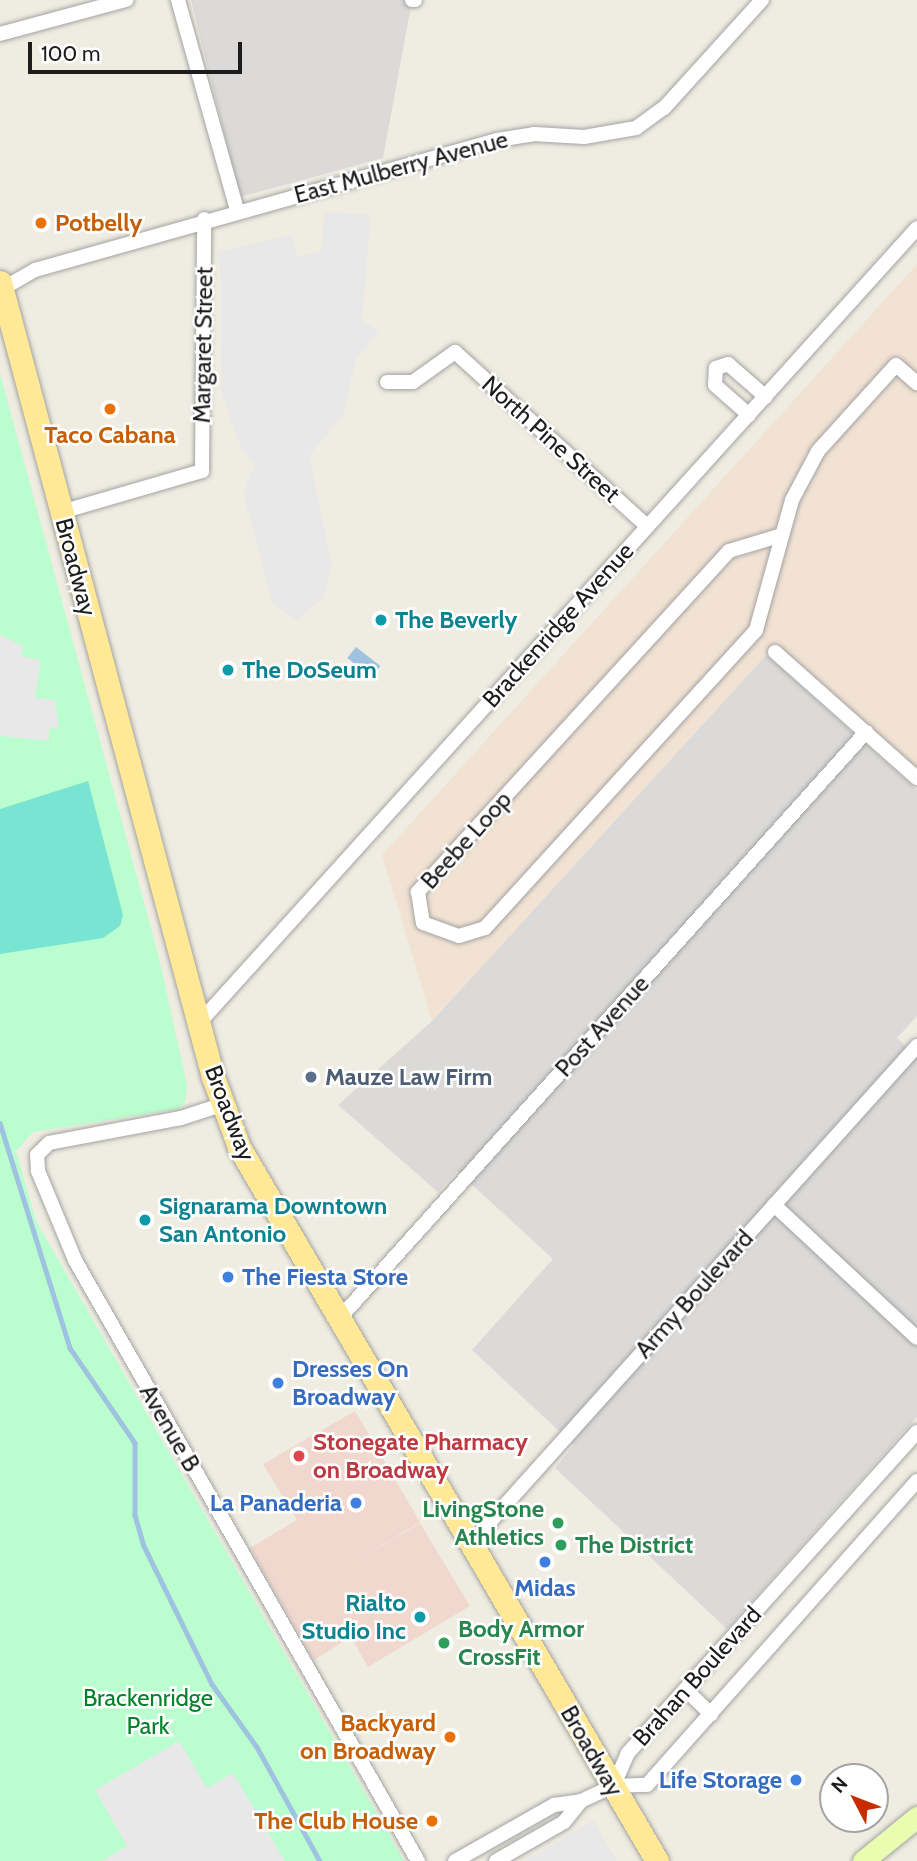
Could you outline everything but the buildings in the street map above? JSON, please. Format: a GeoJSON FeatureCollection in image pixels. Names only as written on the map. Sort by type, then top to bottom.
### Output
{"type":"FeatureCollection","features":[{"type":"Feature","properties":{"kind":"main road","name":"Broadway"},"geometry":{"type":"LineString","coordinates":[[1,287],[221,1105],[239,1147],[657,1861]]}},
{"type":"Feature","properties":{"kind":"street"},"geometry":{"type":"LineString","coordinates":[[0,34],[126,0]]}},
{"type":"Feature","properties":{"kind":"street"},"geometry":{"type":"LineString","coordinates":[[178,0],[237,210]]}},
{"type":"Feature","properties":{"kind":"street","name":"East Mulberry Avenue"},"geometry":{"type":"LineString","coordinates":[[1,287],[35,270],[204,219],[515,136],[584,137],[636,128],[664,108],[762,0]]}},
{"type":"Feature","properties":{"kind":"street","name":"Margaret Street"},"geometry":{"type":"LineString","coordinates":[[61,512],[202,471],[204,219]]}},
{"type":"Feature","properties":{"kind":"street","name":"Brackenridge Avenue"},"geometry":{"type":"LineString","coordinates":[[199,1023],[917,228]]}},
{"type":"Feature","properties":{"kind":"street","name":"North Pine Street"},"geometry":{"type":"LineString","coordinates":[[387,382],[413,382],[455,352],[647,526]]}},
{"type":"Feature","properties":{"kind":"street"},"geometry":{"type":"LineString","coordinates":[[749,415],[715,385],[716,368],[728,364],[766,397]]}},
{"type":"Feature","properties":{"kind":"street"},"geometry":{"type":"LineString","coordinates":[[782,535],[802,478],[818,451],[896,365],[917,383]]}},
{"type":"Feature","properties":{"kind":"street","name":"Beebe Loop"},"geometry":{"type":"LineString","coordinates":[[782,535],[756,630],[485,928],[459,936],[422,923],[418,892],[729,551],[782,535]]}},
{"type":"Feature","properties":{"kind":"street"},"geometry":{"type":"LineString","coordinates":[[775,652],[917,778]]}},
{"type":"Feature","properties":{"kind":"street","name":"Post Avenue"},"geometry":{"type":"LineString","coordinates":[[339,1319],[866,732]]}},
{"type":"Feature","properties":{"kind":"street","name":"Army Boulevard"},"geometry":{"type":"LineString","coordinates":[[471,1543],[917,1046]]}},
{"type":"Feature","properties":{"kind":"street","name":"Avenue B"},"geometry":{"type":"LineString","coordinates":[[221,1105],[49,1143],[37,1155],[38,1171],[75,1260],[418,1861]]}},
{"type":"Feature","properties":{"kind":"street"},"geometry":{"type":"LineString","coordinates":[[774,1205],[917,1338]]}},
{"type":"Feature","properties":{"kind":"street","name":"Brahan Boulevard"},"geometry":{"type":"LineString","coordinates":[[917,1432],[628,1753],[613,1786],[647,1785],[917,1481]]}},
{"type":"Feature","properties":{"kind":"street"},"geometry":{"type":"LineString","coordinates":[[686,1690],[711,1714]]}},
{"type":"Feature","properties":{"kind":"street"},"geometry":{"type":"LineString","coordinates":[[455,1861],[554,1805],[581,1801],[613,1786]]}},
{"type":"Feature","properties":{"kind":"street"},"geometry":{"type":"LineString","coordinates":[[496,1861],[564,1822],[581,1801]]}},
{"type":"Feature","properties":{"kind":"street"},"geometry":{"type":"LineString","coordinates":[[863,1861],[917,1817]]}},
{"type":"Feature","properties":{"kind":"shaded area"},"geometry":{"type":"Polygon","coordinates":[[[191,0],[412,0],[383,158],[240,197],[191,0]]]}},
{"type":"Feature","properties":{"kind":"shaded area"},"geometry":{"type":"Polygon","coordinates":[[[324,211],[371,215],[362,321],[379,331],[356,360],[343,415],[309,456],[332,566],[323,598],[297,620],[273,605],[243,493],[255,466],[237,440],[221,390],[221,279],[217,252],[291,234],[298,257],[322,250],[324,211]]]}},
{"type":"Feature","properties":{"kind":"shaded area"},"geometry":{"type":"Polygon","coordinates":[[[917,264],[917,771],[776,644],[432,1021],[382,855],[917,264]]]}},
{"type":"Feature","properties":{"kind":"shaded area"},"geometry":{"type":"Polygon","coordinates":[[[0,635],[23,646],[21,656],[41,660],[35,698],[55,700],[59,728],[49,729],[49,741],[0,736],[0,635]]]}},
{"type":"Feature","properties":{"kind":"shaded area"},"geometry":{"type":"Polygon","coordinates":[[[356,647],[380,666],[372,677],[347,658],[356,647]]]}},
{"type":"Feature","properties":{"kind":"shaded area"},"geometry":{"type":"Polygon","coordinates":[[[766,655],[917,790],[917,1016],[897,1038],[917,1056],[917,1417],[727,1629],[555,1468],[574,1445],[472,1350],[553,1259],[457,1171],[438,1192],[338,1105],[432,1021],[766,655]]]}},
{"type":"Feature","properties":{"kind":"shaded area"},"geometry":{"type":"Polygon","coordinates":[[[88,781],[123,915],[120,926],[103,938],[0,954],[0,809],[88,781]]]}},
{"type":"Feature","properties":{"kind":"shaded area"},"geometry":{"type":"Polygon","coordinates":[[[355,1411],[420,1522],[340,1571],[420,1523],[470,1606],[368,1667],[351,1637],[314,1660],[250,1548],[297,1520],[263,1464],[355,1411]]]}},
{"type":"Feature","properties":{"kind":"shaded area"},"geometry":{"type":"Polygon","coordinates":[[[179,1741],[207,1788],[233,1773],[285,1861],[102,1861],[127,1846],[95,1790],[179,1741]]]}},
{"type":"Feature","properties":{"kind":"shaded area"},"geometry":{"type":"Polygon","coordinates":[[[593,1820],[617,1861],[525,1861],[593,1820]]]}},
{"type":"Feature","properties":{"kind":"green space","name":"Brackenridge Park"},"geometry":{"type":"Polygon","coordinates":[[[0,374],[158,954],[187,1085],[185,1102],[178,1109],[33,1132],[16,1151],[36,1221],[404,1861],[0,1861],[0,374]]]}},
{"type":"Feature","properties":{"kind":"waterway"},"geometry":{"type":"LineString","coordinates":[[0,1123],[70,1348],[135,1443],[135,1515],[144,1546],[212,1684],[257,1747],[320,1861]]}},
{"type":"Feature","properties":{"kind":"place","name":"Potbelly"},"geometry":{"type":"Point","coordinates":[41,223]}},
{"type":"Feature","properties":{"kind":"place","name":"Taco Cabana"},"geometry":{"type":"Point","coordinates":[110,409]}},
{"type":"Feature","properties":{"kind":"place","name":"The Beverly"},"geometry":{"type":"Point","coordinates":[381,620]}},
{"type":"Feature","properties":{"kind":"place","name":"The DoSeum"},"geometry":{"type":"Point","coordinates":[228,670]}},
{"type":"Feature","properties":{"kind":"place","name":"Mauze Law Firm"},"geometry":{"type":"Point","coordinates":[311,1077]}},
{"type":"Feature","properties":{"kind":"place","name":"Signarama Downtown San Antonio"},"geometry":{"type":"Point","coordinates":[145,1220]}},
{"type":"Feature","properties":{"kind":"place","name":"The Fiesta Store"},"geometry":{"type":"Point","coordinates":[228,1277]}},
{"type":"Feature","properties":{"kind":"place","name":"Dresses On Broadway"},"geometry":{"type":"Point","coordinates":[278,1383]}},
{"type":"Feature","properties":{"kind":"place","name":"Stonegate Pharmacy on Broadway"},"geometry":{"type":"Point","coordinates":[299,1456]}},
{"type":"Feature","properties":{"kind":"place","name":"La Panaderia"},"geometry":{"type":"Point","coordinates":[356,1503]}},
{"type":"Feature","properties":{"kind":"place","name":"LivingStone Athletics"},"geometry":{"type":"Point","coordinates":[558,1523]}},
{"type":"Feature","properties":{"kind":"place","name":"The District"},"geometry":{"type":"Point","coordinates":[561,1545]}},
{"type":"Feature","properties":{"kind":"place","name":"Midas"},"geometry":{"type":"Point","coordinates":[545,1562]}},
{"type":"Feature","properties":{"kind":"place","name":"Rialto Studio Inc"},"geometry":{"type":"Point","coordinates":[420,1617]}},
{"type":"Feature","properties":{"kind":"place","name":"Body Armor CrossFit"},"geometry":{"type":"Point","coordinates":[444,1643]}},
{"type":"Feature","properties":{"kind":"place","name":"Backyard on Broadway"},"geometry":{"type":"Point","coordinates":[450,1737]}},
{"type":"Feature","properties":{"kind":"place","name":"Life Storage"},"geometry":{"type":"Point","coordinates":[796,1780]}},
{"type":"Feature","properties":{"kind":"place","name":"The Club House"},"geometry":{"type":"Point","coordinates":[432,1821]}}]}
